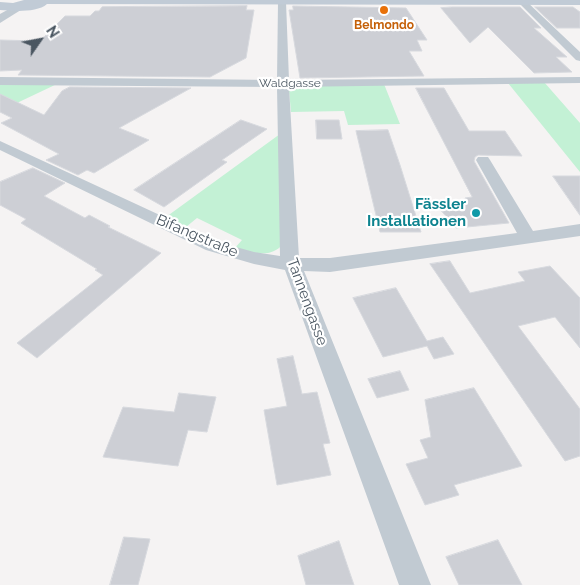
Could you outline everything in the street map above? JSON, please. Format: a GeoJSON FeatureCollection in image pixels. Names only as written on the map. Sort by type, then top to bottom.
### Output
{"type":"FeatureCollection","features":[{"type":"Feature","properties":{"kind":"main road"},"geometry":{"type":"LineString","coordinates":[[2,7],[57,2],[580,1]]}},
{"type":"Feature","properties":{"kind":"street"},"geometry":{"type":"LineString","coordinates":[[521,0],[580,58]]}},
{"type":"Feature","properties":{"kind":"street","name":"Tannengasse"},"geometry":{"type":"LineString","coordinates":[[282,2],[289,256],[415,585]]}},
{"type":"Feature","properties":{"kind":"street","name":"Waldgasse"},"geometry":{"type":"LineString","coordinates":[[0,81],[283,84],[580,80]]}},
{"type":"Feature","properties":{"kind":"street","name":"Bifangstraße"},"geometry":{"type":"LineString","coordinates":[[0,144],[212,246],[254,258],[291,264],[330,265],[580,230]]}},
{"type":"Feature","properties":{"kind":"street"},"geometry":{"type":"LineString","coordinates":[[484,160],[528,238]]}},
{"type":"Feature","properties":{"kind":"green space"},"geometry":{"type":"Polygon","coordinates":[[[544,82],[580,123],[580,172],[508,83],[544,82]]]}},
{"type":"Feature","properties":{"kind":"green space"},"geometry":{"type":"Polygon","coordinates":[[[0,83],[57,84],[0,111],[0,83]]]}},
{"type":"Feature","properties":{"kind":"green space"},"geometry":{"type":"Polygon","coordinates":[[[384,84],[400,124],[348,125],[344,111],[291,112],[289,90],[295,86],[384,84]]]}},
{"type":"Feature","properties":{"kind":"green space"},"geometry":{"type":"Polygon","coordinates":[[[280,134],[283,244],[278,249],[272,252],[260,253],[234,249],[242,240],[197,218],[186,227],[166,217],[280,134]]]}},
{"type":"Feature","properties":{"kind":"building"},"geometry":{"type":"Polygon","coordinates":[[[247,6],[246,10],[254,10],[246,58],[210,77],[18,75],[22,70],[0,71],[0,40],[40,41],[65,16],[90,16],[102,7],[247,6]]]}},
{"type":"Feature","properties":{"kind":"building"},"geometry":{"type":"Polygon","coordinates":[[[293,6],[406,8],[427,40],[417,40],[422,51],[409,51],[424,76],[300,78],[289,10],[293,10],[293,6]]]}},
{"type":"Feature","properties":{"kind":"building"},"geometry":{"type":"Polygon","coordinates":[[[520,7],[541,28],[534,28],[567,57],[556,57],[572,72],[534,73],[488,27],[470,43],[441,8],[520,7]]]}},
{"type":"Feature","properties":{"kind":"building"},"geometry":{"type":"Polygon","coordinates":[[[535,7],[573,7],[580,12],[580,28],[557,28],[535,7]]]}},
{"type":"Feature","properties":{"kind":"building"},"geometry":{"type":"Polygon","coordinates":[[[70,87],[191,88],[119,128],[149,140],[94,173],[87,170],[78,175],[46,160],[59,154],[1,123],[12,118],[0,112],[0,94],[44,115],[62,91],[70,87]]]}},
{"type":"Feature","properties":{"kind":"building"},"geometry":{"type":"Polygon","coordinates":[[[416,88],[444,88],[469,131],[505,131],[522,156],[478,155],[474,161],[509,223],[456,228],[438,207],[468,203],[465,198],[472,197],[416,88]]]}},
{"type":"Feature","properties":{"kind":"building"},"geometry":{"type":"Polygon","coordinates":[[[241,120],[267,129],[222,160],[227,162],[164,207],[134,190],[241,120]]]}},
{"type":"Feature","properties":{"kind":"building"},"geometry":{"type":"Polygon","coordinates":[[[316,120],[339,120],[342,139],[317,139],[316,120]]]}},
{"type":"Feature","properties":{"kind":"building"},"geometry":{"type":"Polygon","coordinates":[[[388,130],[421,232],[380,232],[356,131],[388,130]]]}},
{"type":"Feature","properties":{"kind":"building"},"geometry":{"type":"Polygon","coordinates":[[[33,168],[65,183],[44,196],[85,218],[89,215],[110,226],[108,227],[161,253],[37,358],[17,343],[103,275],[95,270],[97,269],[21,223],[26,219],[0,205],[0,182],[33,168]]]}},
{"type":"Feature","properties":{"kind":"building"},"geometry":{"type":"Polygon","coordinates":[[[553,176],[580,176],[580,215],[553,176]]]}},
{"type":"Feature","properties":{"kind":"building"},"geometry":{"type":"Polygon","coordinates":[[[450,261],[470,293],[525,281],[518,272],[550,266],[580,298],[580,348],[555,317],[518,326],[580,409],[580,456],[565,461],[430,264],[450,261]]]}},
{"type":"Feature","properties":{"kind":"building"},"geometry":{"type":"Polygon","coordinates":[[[396,288],[427,341],[443,337],[454,354],[434,359],[427,346],[383,357],[353,298],[396,288]]]}},
{"type":"Feature","properties":{"kind":"building"},"geometry":{"type":"Polygon","coordinates":[[[293,356],[302,394],[317,392],[330,443],[323,444],[331,475],[277,485],[264,410],[287,406],[277,359],[293,356]]]}},
{"type":"Feature","properties":{"kind":"building"},"geometry":{"type":"Polygon","coordinates":[[[400,371],[409,390],[377,398],[368,379],[400,371]]]}},
{"type":"Feature","properties":{"kind":"building"},"geometry":{"type":"Polygon","coordinates":[[[474,388],[522,466],[454,485],[459,495],[425,505],[406,464],[428,458],[420,440],[431,437],[425,400],[474,388]]]}},
{"type":"Feature","properties":{"kind":"building"},"geometry":{"type":"Polygon","coordinates":[[[179,393],[216,397],[207,432],[188,430],[178,466],[103,457],[123,407],[174,412],[179,393]]]}},
{"type":"Feature","properties":{"kind":"building"},"geometry":{"type":"Polygon","coordinates":[[[124,537],[150,539],[138,585],[110,585],[124,537]]]}},
{"type":"Feature","properties":{"kind":"building"},"geometry":{"type":"Polygon","coordinates":[[[498,540],[522,585],[459,585],[446,557],[498,540]]]}},
{"type":"Feature","properties":{"kind":"building"},"geometry":{"type":"Polygon","coordinates":[[[339,541],[354,585],[306,585],[298,556],[339,541]]]}},
{"type":"Feature","properties":{"kind":"place","name":"Belmondo"},"geometry":{"type":"Point","coordinates":[384,10]}},
{"type":"Feature","properties":{"kind":"place","name":"Fässler Installationen"},"geometry":{"type":"Point","coordinates":[476,213]}}]}
